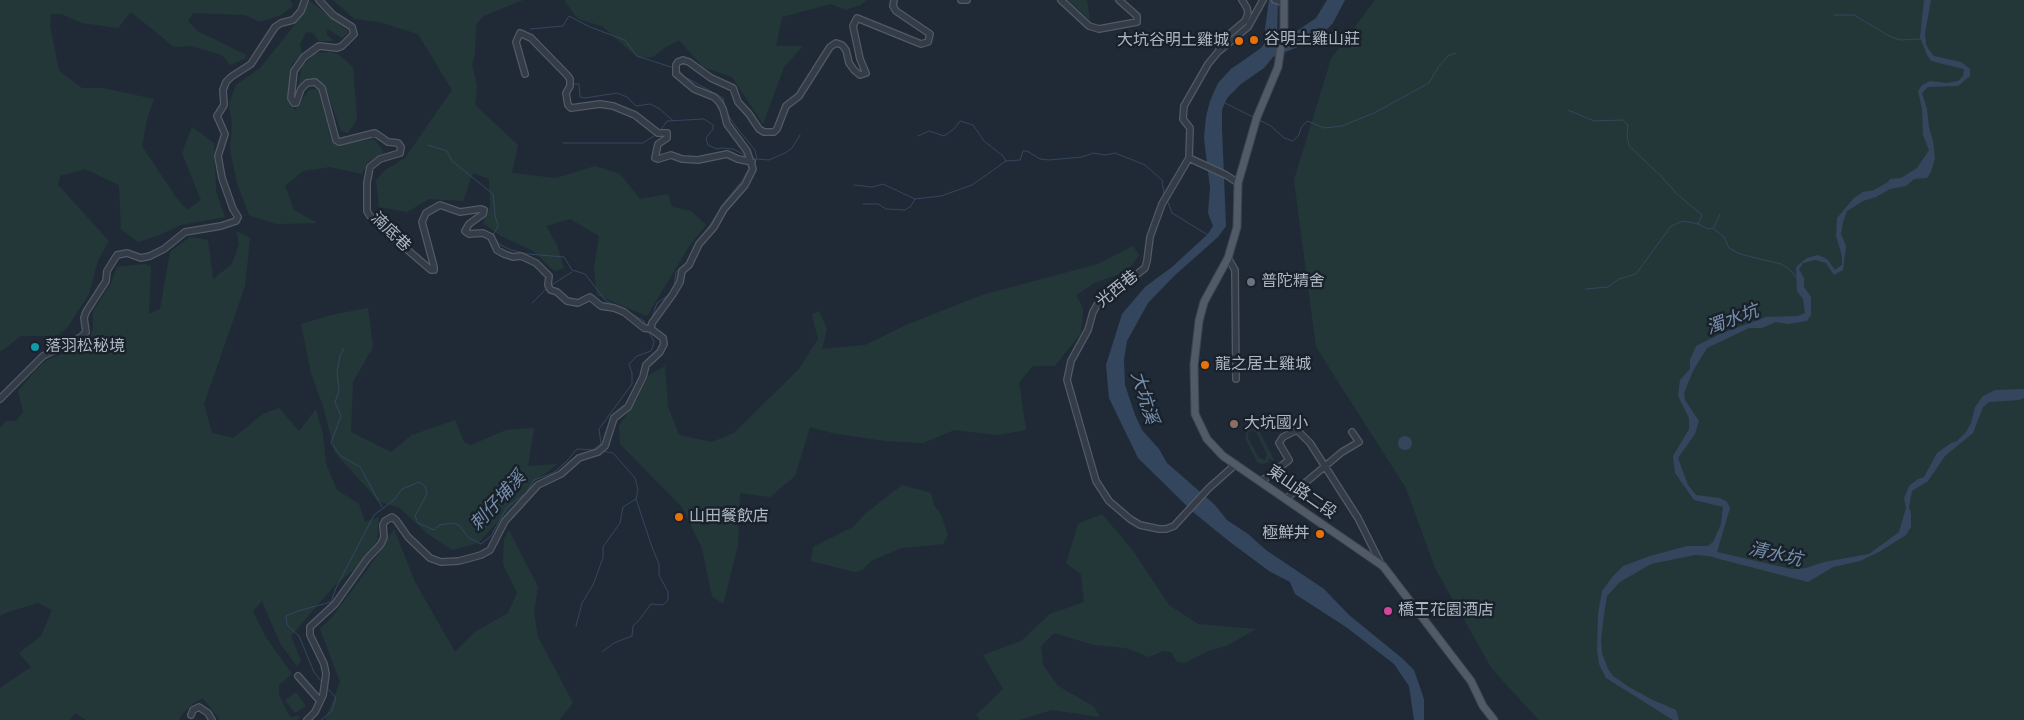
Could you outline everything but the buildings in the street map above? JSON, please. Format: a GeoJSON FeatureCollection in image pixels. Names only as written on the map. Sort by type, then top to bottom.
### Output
{"type":"FeatureCollection","features":[{"type":"Feature","properties":{"kind":"main road","name":"東山路二段"},"geometry":{"type":"LineString","coordinates":[[1284,2],[1284,27],[1278,67],[1257,117],[1238,184],[1237,227],[1228,258],[1207,296],[1199,321],[1195,350],[1195,414],[1213,448],[1383,566],[1470,681],[1483,706],[1494,720]]}},
{"type":"Feature","properties":{"kind":"street"},"geometry":{"type":"LineString","coordinates":[[0,399],[43,356],[81,337],[86,332],[84,318],[86,312],[106,281],[106,271],[117,256],[127,253],[141,258],[150,256],[164,249],[185,232],[221,226],[236,221],[238,217],[233,209],[222,178],[218,156],[225,134],[218,123],[217,116],[224,105],[223,90],[226,82],[231,77],[251,64],[275,27],[281,23],[293,20],[301,11],[304,0]]}},
{"type":"Feature","properties":{"kind":"street","name":"湳底巷"},"geometry":{"type":"LineString","coordinates":[[319,0],[333,15],[352,27],[354,34],[342,46],[337,48],[319,46],[304,56],[294,71],[291,98],[296,103],[301,89],[307,83],[315,82],[322,88],[336,140],[339,142],[375,133],[388,142],[398,143],[401,147],[400,153],[380,159],[370,167],[367,211],[370,216],[387,227],[396,240],[431,270],[434,270],[422,222],[426,213],[440,205],[460,212],[484,210],[483,214],[469,224],[465,231],[469,234],[483,233],[491,237],[497,250],[504,254],[513,257],[521,256],[536,263],[549,276],[549,288],[567,301],[578,303],[590,298],[601,306],[624,312],[644,328],[651,329]]}},
{"type":"Feature","properties":{"kind":"street"},"geometry":{"type":"LineString","coordinates":[[307,720],[315,712],[326,684],[324,664],[310,635],[310,627],[335,604],[367,559],[381,544],[384,536],[383,525],[385,521],[392,517],[408,537],[430,558],[441,562],[459,561],[482,555],[490,550],[505,521],[538,485],[561,474],[579,458],[598,452],[605,446],[614,418],[628,407],[643,377],[646,365],[660,352],[664,344],[663,338],[651,329],[652,323],[673,294],[680,282],[682,271],[689,265],[699,244],[745,185],[753,169],[747,151],[727,124],[724,110],[719,102],[689,86],[676,74],[676,65],[683,60],[711,78],[733,88],[738,102],[759,129],[764,132],[774,132],[786,106],[799,96],[830,47],[836,43],[842,45],[846,50],[849,63],[854,70],[860,75],[866,73],[860,59],[853,26],[857,18],[921,44],[926,44],[930,34],[896,10],[893,6],[894,0]]}},
{"type":"Feature","properties":{"kind":"street"},"geometry":{"type":"LineString","coordinates":[[961,0],[967,0]]}},
{"type":"Feature","properties":{"kind":"street"},"geometry":{"type":"LineString","coordinates":[[1060,0],[1089,26],[1099,29],[1137,22],[1137,16],[1119,0]]}},
{"type":"Feature","properties":{"kind":"street","name":"光西巷"},"geometry":{"type":"LineString","coordinates":[[1236,464],[1209,488],[1174,526],[1166,529],[1154,529],[1130,519],[1109,501],[1096,481],[1067,380],[1071,361],[1088,330],[1097,305],[1145,268],[1148,261],[1150,237],[1162,204],[1188,158],[1190,128],[1183,119],[1184,106],[1200,76],[1227,36],[1245,21],[1248,14],[1242,0]]}},
{"type":"Feature","properties":{"kind":"street","name":"光西巷"},"geometry":{"type":"LineString","coordinates":[[1218,52],[1248,27],[1263,0]]}},
{"type":"Feature","properties":{"kind":"street"},"geometry":{"type":"LineString","coordinates":[[1274,0],[1284,2]]}},
{"type":"Feature","properties":{"kind":"street"},"geometry":{"type":"LineString","coordinates":[[525,74],[516,42],[520,33],[531,38],[570,79],[570,86],[566,93],[568,105],[571,108],[600,104],[612,106],[635,115],[658,133],[667,133],[667,138],[658,144],[655,158],[658,159],[671,155],[682,159],[698,160],[727,154],[752,162]]}},
{"type":"Feature","properties":{"kind":"street"},"geometry":{"type":"LineString","coordinates":[[1188,158],[1226,175],[1238,184]]}},
{"type":"Feature","properties":{"kind":"street"},"geometry":{"type":"LineString","coordinates":[[1228,258],[1236,270],[1236,379]]}},
{"type":"Feature","properties":{"kind":"street"},"geometry":{"type":"LineString","coordinates":[[1262,481],[1290,460],[1279,443],[1283,436],[1297,430],[1310,443],[1358,518],[1383,566]]}},
{"type":"Feature","properties":{"kind":"street"},"geometry":{"type":"LineString","coordinates":[[1287,498],[1342,452],[1359,442],[1352,432]]}},
{"type":"Feature","properties":{"kind":"street"},"geometry":{"type":"LineString","coordinates":[[298,676],[320,701]]}},
{"type":"Feature","properties":{"kind":"street"},"geometry":{"type":"LineString","coordinates":[[191,715],[193,710],[199,707],[208,713],[212,720]]}},
{"type":"Feature","properties":{"kind":"green space"},"geometry":{"type":"Polygon","coordinates":[[[0,0],[290,0],[293,6],[281,15],[260,22],[245,15],[193,13],[188,21],[197,31],[247,55],[244,59],[230,65],[222,55],[192,46],[174,47],[131,12],[118,28],[82,23],[61,14],[51,14],[50,26],[59,71],[82,88],[103,88],[154,99],[147,119],[142,146],[175,196],[187,210],[201,200],[182,153],[192,127],[214,143],[216,191],[225,217],[181,225],[138,242],[121,229],[119,185],[85,169],[60,176],[58,185],[109,241],[98,260],[89,294],[67,328],[56,336],[21,336],[0,352],[0,0]]]}},
{"type":"Feature","properties":{"kind":"green space"},"geometry":{"type":"Polygon","coordinates":[[[333,0],[523,0],[483,16],[476,25],[475,53],[472,64],[477,86],[475,105],[518,145],[512,173],[556,178],[595,166],[620,174],[640,199],[668,194],[672,207],[691,211],[706,225],[688,248],[647,316],[597,295],[594,268],[599,236],[570,219],[546,226],[557,245],[564,268],[554,271],[533,251],[501,236],[483,223],[490,207],[489,179],[473,173],[463,201],[429,199],[407,212],[379,207],[376,180],[384,171],[405,158],[452,90],[418,34],[379,22],[355,19],[333,0]]]}},
{"type":"Feature","properties":{"kind":"green space"},"geometry":{"type":"Polygon","coordinates":[[[564,0],[867,0],[860,5],[846,10],[831,4],[782,17],[776,46],[803,46],[784,67],[763,124],[732,77],[703,67],[679,40],[664,48],[653,57],[638,58],[602,26],[578,19],[564,0]]]}},
{"type":"Feature","properties":{"kind":"green space"},"geometry":{"type":"Polygon","coordinates":[[[1067,0],[1087,0],[1090,20],[1067,0]]]}},
{"type":"Feature","properties":{"kind":"green space"},"geometry":{"type":"Polygon","coordinates":[[[1375,0],[2024,0],[2024,720],[1539,720],[1492,669],[1435,568],[1406,488],[1316,347],[1294,180],[1331,59],[1375,0]]]}},
{"type":"Feature","properties":{"kind":"green space"},"geometry":{"type":"Polygon","coordinates":[[[310,1],[349,32],[342,38],[328,29],[326,34],[334,41],[319,41],[313,33],[306,32],[300,44],[302,54],[291,65],[289,103],[295,110],[309,90],[318,89],[331,139],[337,145],[374,139],[384,152],[368,162],[362,174],[330,167],[303,171],[285,186],[294,210],[317,223],[276,224],[249,215],[237,183],[230,150],[232,124],[229,104],[236,85],[260,68],[294,26],[310,1]]]}},
{"type":"Feature","properties":{"kind":"green space"},"geometry":{"type":"Polygon","coordinates":[[[330,52],[338,54],[353,67],[357,119],[348,133],[341,131],[326,89],[316,81],[306,82],[296,96],[302,67],[315,53],[330,52]]]}},
{"type":"Feature","properties":{"kind":"green space"},"geometry":{"type":"Polygon","coordinates":[[[236,231],[250,238],[245,286],[204,404],[212,433],[233,438],[263,414],[279,408],[299,431],[316,409],[323,435],[326,464],[337,490],[359,504],[365,522],[379,517],[377,541],[356,568],[334,586],[291,636],[301,661],[297,666],[280,643],[262,601],[253,611],[265,636],[292,674],[279,685],[279,695],[290,717],[300,716],[297,720],[220,720],[203,698],[195,702],[182,714],[179,720],[86,720],[75,713],[70,720],[0,720],[0,688],[31,667],[19,653],[41,636],[52,610],[38,603],[0,616],[0,428],[6,421],[16,421],[23,412],[18,391],[36,370],[47,360],[87,343],[93,329],[93,312],[111,283],[117,267],[144,264],[151,266],[149,314],[160,309],[170,252],[190,237],[208,240],[213,279],[232,264],[239,244],[236,231]]]}},
{"type":"Feature","properties":{"kind":"green space"},"geometry":{"type":"Polygon","coordinates":[[[1133,246],[1139,255],[1127,271],[1094,283],[1076,295],[1083,309],[1081,333],[1055,366],[1033,366],[1019,382],[1026,430],[998,435],[954,430],[923,443],[885,441],[832,433],[810,427],[795,476],[770,497],[740,493],[738,545],[723,604],[712,596],[702,548],[682,507],[620,444],[619,426],[638,398],[649,375],[665,366],[668,407],[679,435],[712,442],[734,433],[799,369],[818,339],[812,315],[819,311],[827,329],[822,349],[865,345],[906,325],[982,295],[1098,264],[1133,246]]]}},
{"type":"Feature","properties":{"kind":"green space"},"geometry":{"type":"Polygon","coordinates":[[[368,308],[373,347],[353,382],[351,432],[391,452],[412,435],[455,420],[464,442],[471,445],[506,430],[534,428],[528,466],[558,464],[535,481],[478,543],[452,550],[428,534],[400,508],[377,501],[335,453],[323,406],[311,373],[301,324],[332,315],[368,308]]]}},
{"type":"Feature","properties":{"kind":"green space"},"geometry":{"type":"Polygon","coordinates":[[[1256,425],[1274,460],[1272,461],[1270,458],[1267,463],[1261,464],[1257,462],[1245,438],[1247,430],[1254,428],[1256,425]],[[1252,430],[1248,433],[1248,438],[1259,458],[1265,460],[1267,454],[1256,432],[1252,430]]]}},
{"type":"Feature","properties":{"kind":"green space"},"geometry":{"type":"Polygon","coordinates":[[[902,485],[931,493],[934,505],[941,515],[948,535],[943,544],[901,548],[871,561],[862,570],[855,572],[811,561],[813,547],[853,527],[866,513],[902,485]]]}},
{"type":"Feature","properties":{"kind":"green space"},"geometry":{"type":"Polygon","coordinates":[[[1102,514],[1133,551],[1169,605],[1198,624],[1256,629],[1228,645],[1208,651],[1185,663],[1177,662],[1171,652],[1163,651],[1149,657],[1126,648],[1094,645],[1054,633],[1041,646],[1043,665],[1058,686],[1093,706],[1100,717],[1052,710],[1019,720],[980,720],[976,715],[1003,689],[983,655],[1021,641],[1050,614],[1084,602],[1081,574],[1066,563],[1078,524],[1102,514]]]}},
{"type":"Feature","properties":{"kind":"green space"},"geometry":{"type":"Polygon","coordinates":[[[394,529],[415,582],[455,652],[475,632],[508,613],[517,593],[503,564],[504,539],[509,530],[538,587],[534,613],[538,637],[573,703],[559,720],[325,720],[340,682],[320,629],[333,616],[370,566],[394,529]]]}},
{"type":"Feature","properties":{"kind":"green space"},"geometry":{"type":"Polygon","coordinates":[[[296,692],[306,706],[295,713],[285,700],[296,692]]]}},
{"type":"Feature","properties":{"kind":"water"},"geometry":{"type":"Polygon","coordinates":[[[1269,0],[1278,0],[1277,35],[1291,35],[1316,18],[1327,0],[1345,0],[1333,23],[1326,30],[1314,34],[1305,44],[1273,57],[1264,68],[1241,84],[1227,98],[1222,110],[1226,226],[1218,237],[1174,276],[1148,303],[1127,341],[1124,360],[1125,385],[1142,430],[1159,449],[1167,463],[1215,505],[1227,520],[1248,534],[1266,550],[1324,589],[1349,615],[1414,670],[1424,699],[1424,720],[1414,720],[1409,686],[1394,664],[1346,627],[1295,594],[1290,582],[1269,571],[1230,542],[1193,512],[1138,458],[1109,398],[1106,365],[1122,314],[1145,287],[1172,267],[1208,234],[1213,226],[1208,213],[1210,188],[1204,138],[1206,117],[1210,101],[1218,83],[1231,69],[1261,48],[1267,40],[1265,29],[1269,0]]]}},
{"type":"Feature","properties":{"kind":"water"},"geometry":{"type":"Polygon","coordinates":[[[1924,0],[1931,0],[1925,33],[1926,44],[1929,50],[1934,56],[1961,62],[1970,69],[1970,76],[1958,86],[1928,87],[1922,93],[1927,109],[1935,158],[1931,172],[1927,178],[1914,179],[1906,186],[1890,189],[1876,197],[1863,201],[1847,211],[1841,234],[1846,246],[1843,270],[1834,275],[1826,263],[1815,260],[1803,263],[1799,269],[1804,278],[1804,287],[1811,297],[1811,315],[1807,321],[1788,324],[1776,322],[1762,328],[1749,328],[1707,348],[1693,371],[1684,393],[1685,400],[1699,421],[1695,434],[1678,458],[1688,485],[1696,495],[1720,498],[1727,502],[1730,508],[1717,552],[1791,569],[1806,568],[1824,562],[1869,554],[1899,532],[1906,508],[1904,498],[1909,486],[1924,477],[1937,453],[1957,441],[1966,432],[1971,423],[1975,407],[1983,396],[1995,390],[2024,389],[2024,398],[1989,402],[1983,407],[1973,433],[1945,456],[1928,481],[1912,491],[1909,507],[1911,527],[1906,535],[1879,552],[1860,561],[1833,567],[1808,582],[1708,556],[1695,555],[1651,564],[1620,582],[1607,596],[1604,614],[1601,640],[1602,653],[1608,669],[1613,676],[1629,687],[1676,710],[1679,720],[1673,720],[1606,678],[1599,664],[1597,651],[1598,614],[1602,591],[1623,566],[1687,546],[1708,546],[1713,542],[1721,524],[1723,507],[1694,500],[1675,473],[1673,456],[1689,429],[1689,418],[1678,396],[1680,380],[1690,369],[1690,360],[1696,346],[1722,333],[1766,317],[1798,316],[1805,313],[1803,299],[1797,291],[1796,267],[1807,258],[1818,255],[1827,259],[1835,270],[1842,265],[1842,256],[1836,236],[1837,218],[1854,198],[1863,192],[1874,190],[1890,179],[1901,178],[1917,168],[1929,150],[1923,135],[1922,109],[1918,91],[1922,85],[1930,81],[1947,83],[1958,81],[1963,76],[1964,69],[1931,61],[1927,55],[1920,37],[1924,0]]]}},
{"type":"Feature","properties":{"kind":"water"},"geometry":{"type":"Polygon","coordinates":[[[1405,436],[1410,438],[1412,443],[1410,448],[1405,450],[1400,448],[1398,443],[1400,438],[1405,436]]]}},
{"type":"Feature","properties":{"kind":"waterway"},"geometry":{"type":"LineString","coordinates":[[1834,15],[1854,15],[1889,36],[1900,40],[1922,39]]}},
{"type":"Feature","properties":{"kind":"waterway"},"geometry":{"type":"LineString","coordinates":[[530,29],[563,26],[569,16],[590,27],[625,40],[637,56],[674,68]]}},
{"type":"Feature","properties":{"kind":"waterway"},"geometry":{"type":"LineString","coordinates":[[1259,120],[1271,126],[1284,138],[1293,141],[1307,121],[1324,128],[1342,126],[1374,113],[1429,83],[1439,66],[1448,56],[1456,53]]}},
{"type":"Feature","properties":{"kind":"waterway"},"geometry":{"type":"LineString","coordinates":[[678,69],[685,77],[723,98],[725,107]]}},
{"type":"Feature","properties":{"kind":"waterway"},"geometry":{"type":"LineString","coordinates":[[574,84],[579,84],[580,97],[585,98],[617,93],[627,97],[636,106],[650,104],[660,109],[673,121]]}},
{"type":"Feature","properties":{"kind":"waterway"},"geometry":{"type":"LineString","coordinates":[[1225,103],[1253,117]]}},
{"type":"Feature","properties":{"kind":"waterway"},"geometry":{"type":"LineString","coordinates":[[1568,110],[1594,121],[1623,120],[1628,125],[1627,136],[1629,146],[1677,194],[1702,215],[1698,224],[1708,229],[1713,228],[1724,237],[1729,248],[1740,254],[1781,264],[1789,269],[1797,278]]}},
{"type":"Feature","properties":{"kind":"waterway"},"geometry":{"type":"LineString","coordinates":[[727,113],[755,150],[757,159],[754,161]]}},
{"type":"Feature","properties":{"kind":"waterway"},"geometry":{"type":"LineString","coordinates":[[660,131],[667,121],[704,119],[713,125],[713,129],[706,138],[708,145],[717,149],[733,149],[743,154],[746,158]]}},
{"type":"Feature","properties":{"kind":"waterway"},"geometry":{"type":"LineString","coordinates":[[918,136],[929,131],[944,136],[954,129],[960,121],[973,125],[984,141],[1003,156],[1006,161]]}},
{"type":"Feature","properties":{"kind":"waterway"},"geometry":{"type":"LineString","coordinates":[[563,143],[643,143],[657,134]]}},
{"type":"Feature","properties":{"kind":"waterway"},"geometry":{"type":"LineString","coordinates":[[757,159],[769,160],[785,153],[792,148],[800,135]]}},
{"type":"Feature","properties":{"kind":"waterway","name":"刺仔埔溪"},"geometry":{"type":"LineString","coordinates":[[428,145],[447,151],[452,161],[493,194],[498,226],[493,235],[499,244],[511,250],[528,254],[564,257],[572,270],[585,274],[606,301],[621,308]]}},
{"type":"Feature","properties":{"kind":"waterway"},"geometry":{"type":"LineString","coordinates":[[854,185],[872,187],[883,184],[915,199],[941,196],[972,185],[1006,161],[1020,160],[1023,151],[1027,151],[1040,159],[1049,160],[1082,157],[1093,153],[1105,155],[1115,153],[1145,165],[1162,180],[1164,194]]}},
{"type":"Feature","properties":{"kind":"waterway"},"geometry":{"type":"LineString","coordinates":[[703,236],[724,203],[742,181],[749,168],[748,164]]}},
{"type":"Feature","properties":{"kind":"waterway"},"geometry":{"type":"LineString","coordinates":[[863,204],[878,204],[886,209],[905,210],[911,206],[915,199]]}},
{"type":"Feature","properties":{"kind":"waterway"},"geometry":{"type":"LineString","coordinates":[[1167,200],[1172,213],[1208,235]]}},
{"type":"Feature","properties":{"kind":"waterway"},"geometry":{"type":"LineString","coordinates":[[1714,227],[1720,214]]}},
{"type":"Feature","properties":{"kind":"waterway"},"geometry":{"type":"LineString","coordinates":[[1586,289],[1608,287],[1619,279],[1636,274],[1671,226],[1683,221],[1698,224]]}},
{"type":"Feature","properties":{"kind":"waterway"},"geometry":{"type":"LineString","coordinates":[[469,231],[480,230]]}},
{"type":"Feature","properties":{"kind":"waterway"},"geometry":{"type":"LineString","coordinates":[[674,288],[676,272],[687,263]]}},
{"type":"Feature","properties":{"kind":"waterway"},"geometry":{"type":"LineString","coordinates":[[550,286],[572,272]]}},
{"type":"Feature","properties":{"kind":"waterway"},"geometry":{"type":"LineString","coordinates":[[532,303],[547,288]]}},
{"type":"Feature","properties":{"kind":"waterway"},"geometry":{"type":"LineString","coordinates":[[647,325],[652,318],[657,303],[669,295]]}},
{"type":"Feature","properties":{"kind":"waterway","name":"刺仔埔溪"},"geometry":{"type":"LineString","coordinates":[[625,310],[644,321],[646,327]]}},
{"type":"Feature","properties":{"kind":"waterway","name":"刺仔埔溪"},"geometry":{"type":"LineString","coordinates":[[594,449],[601,444],[599,429],[632,384],[632,373],[629,364],[637,356],[651,351],[654,341],[648,331]]}},
{"type":"Feature","properties":{"kind":"waterway"},"geometry":{"type":"LineString","coordinates":[[344,348],[340,356],[337,372],[339,391],[335,402],[341,416],[331,443],[341,456],[360,467],[382,507]]}},
{"type":"Feature","properties":{"kind":"waterway","name":"刺仔埔溪"},"geometry":{"type":"LineString","coordinates":[[322,682],[314,672],[299,636],[287,625],[286,616],[331,602],[336,588],[374,515],[394,500],[402,489],[419,482],[425,486],[427,494],[415,516],[418,523],[434,530],[440,525],[452,523],[459,525],[469,538],[481,544],[491,536],[507,507],[526,493],[534,480],[553,473],[577,449],[595,450]]}},
{"type":"Feature","properties":{"kind":"waterway"},"geometry":{"type":"LineString","coordinates":[[602,451],[613,453],[635,478],[638,490],[636,499],[659,564],[659,575],[668,592],[668,600],[663,605],[651,604],[633,626],[632,636],[614,643],[602,652]]}},
{"type":"Feature","properties":{"kind":"waterway"},"geometry":{"type":"LineString","coordinates":[[576,626],[582,603],[593,585],[603,558],[603,547],[620,523],[623,507],[636,499]]}},
{"type":"Feature","properties":{"kind":"waterway","name":"刺仔埔溪"},"geometry":{"type":"LineString","coordinates":[[321,720],[332,711],[336,698],[326,687]]}},
{"type":"Feature","properties":{"kind":"place","name":"谷明土雞山莊"},"geometry":{"type":"Point","coordinates":[1254,40]}},
{"type":"Feature","properties":{"kind":"place","name":"大坑谷明土雞城"},"geometry":{"type":"Point","coordinates":[1239,41]}},
{"type":"Feature","properties":{"kind":"place","name":"普陀精舍"},"geometry":{"type":"Point","coordinates":[1251,282]}},
{"type":"Feature","properties":{"kind":"place","name":"落羽松秘境"},"geometry":{"type":"Point","coordinates":[35,347]}},
{"type":"Feature","properties":{"kind":"place","name":"龍之居土雞城"},"geometry":{"type":"Point","coordinates":[1205,365]}},
{"type":"Feature","properties":{"kind":"place","name":"大坑國小"},"geometry":{"type":"Point","coordinates":[1234,424]}},
{"type":"Feature","properties":{"kind":"place","name":"山田餐飲店"},"geometry":{"type":"Point","coordinates":[679,517]}},
{"type":"Feature","properties":{"kind":"place","name":"極鮮丼"},"geometry":{"type":"Point","coordinates":[1320,534]}},
{"type":"Feature","properties":{"kind":"place","name":"橋王花園酒店"},"geometry":{"type":"Point","coordinates":[1388,611]}},
{"type":"Feature","properties":{"kind":"water label","name":"濁水坑"},"geometry":{"type":"Point","coordinates":[1733,321]}},
{"type":"Feature","properties":{"kind":"water label","name":"大坑溪"},"geometry":{"type":"Point","coordinates":[1143,398]}},
{"type":"Feature","properties":{"kind":"water label","name":"清水坑"},"geometry":{"type":"Point","coordinates":[1775,556]}}]}
